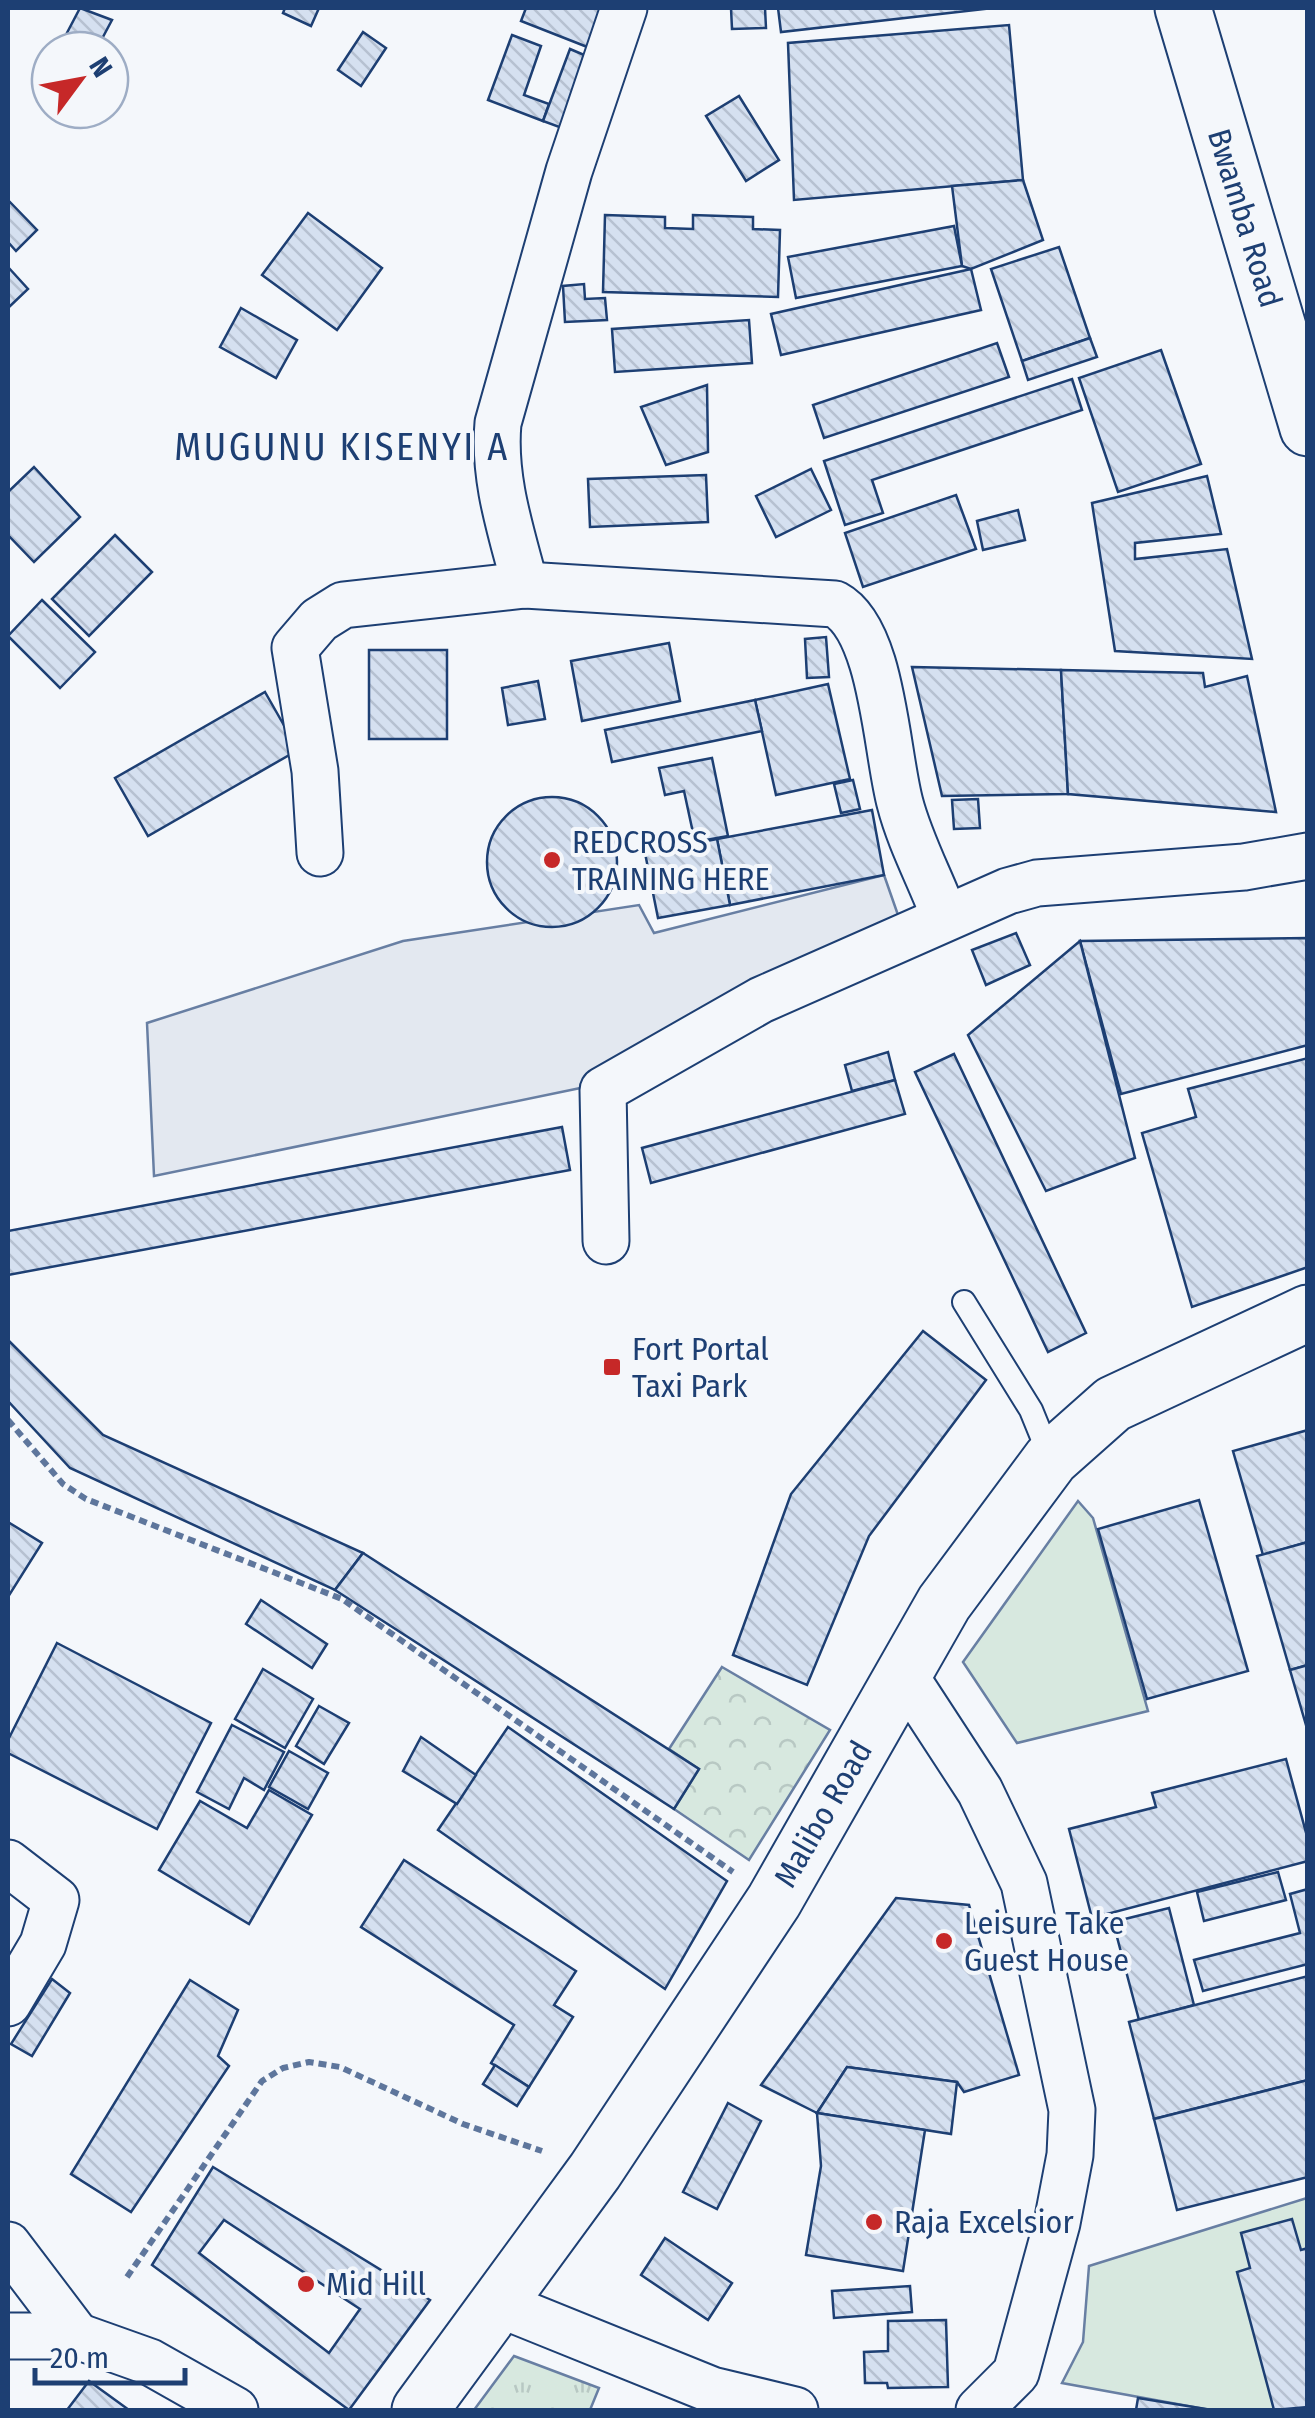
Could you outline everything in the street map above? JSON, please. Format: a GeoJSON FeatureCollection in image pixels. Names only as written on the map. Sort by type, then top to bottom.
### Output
{"type":"FeatureCollection","features":[{"type":"Feature","properties":{"kind":"street"},"geometry":{"type":"LineString","coordinates":[[525,585],[498,474],[498,423],[569,170],[624,8]]}},
{"type":"Feature","properties":{"kind":"street","name":"Bwamba Road"},"geometry":{"type":"LineString","coordinates":[[1183,8],[1308,428]]}},
{"type":"Feature","properties":{"kind":"street"},"geometry":{"type":"LineString","coordinates":[[320,853],[316,770],[295,648],[319,620],[343,605],[525,585],[740,595],[834,604],[848,611],[871,658],[900,806],[945,918]]}},
{"type":"Feature","properties":{"kind":"street"},"geometry":{"type":"LineString","coordinates":[[606,1242],[602,1090],[762,1000],[945,918],[1037,883],[1244,867],[1308,856]]}},
{"type":"Feature","properties":{"kind":"street","name":"Malibo Road"},"geometry":{"type":"LineString","coordinates":[[420,2410],[595,2171],[774,1901],[944,1602],[1051,1460],[1113,1404],[1308,1313]]}},
{"type":"Feature","properties":{"kind":"street"},"geometry":{"type":"LineString","coordinates":[[903,1674],[980,1791],[1024,1883],[1072,2110],[1070,2156],[1057,2223],[1016,2373],[980,2410]]}},
{"type":"Feature","properties":{"kind":"street"},"geometry":{"type":"LineString","coordinates":[[8,1864],[56,1900],[42,1944],[8,2003]]}},
{"type":"Feature","properties":{"kind":"street"},"geometry":{"type":"LineString","coordinates":[[8,2244],[77,2336]]}},
{"type":"Feature","properties":{"kind":"street"},"geometry":{"type":"LineString","coordinates":[[499,2304],[712,2390],[794,2410]]}},
{"type":"Feature","properties":{"kind":"street"},"geometry":{"type":"LineString","coordinates":[[8,2336],[77,2336],[150,2362],[235,2410]]}},
{"type":"Feature","properties":{"kind":"lane"},"geometry":{"type":"LineString","coordinates":[[964,1302],[1031,1410],[1051,1460]]}},
{"type":"Feature","properties":{"kind":"path"},"geometry":{"type":"LineString","coordinates":[[8,1420],[63,1484],[86,1499],[342,1599],[774,1901]]}},
{"type":"Feature","properties":{"kind":"path"},"geometry":{"type":"LineString","coordinates":[[127,2277],[262,2081],[283,2068],[309,2062],[340,2066],[463,2124],[595,2171]]}},
{"type":"Feature","properties":{"kind":"green space"},"geometry":{"type":"Polygon","coordinates":[[[1078,1501],[1093,1518],[1148,1711],[1017,1743],[963,1662],[1078,1501]]]}},
{"type":"Feature","properties":{"kind":"green space"},"geometry":{"type":"Polygon","coordinates":[[[722,1667],[830,1730],[749,1860],[674,1809],[699,1769],[669,1749],[722,1667]]]}},
{"type":"Feature","properties":{"kind":"green space"},"geometry":{"type":"Polygon","coordinates":[[[1307,2198],[1307,2410],[1210,2410],[1062,2383],[1083,2342],[1089,2266],[1307,2198]]]}},
{"type":"Feature","properties":{"kind":"green space"},"geometry":{"type":"Polygon","coordinates":[[[514,2356],[599,2388],[590,2410],[474,2410],[514,2356]]]}},
{"type":"Feature","properties":{"kind":"shaded area"},"geometry":{"type":"Polygon","coordinates":[[[884,875],[898,915],[590,1086],[154,1176],[147,1023],[403,941],[639,905],[654,933],[884,875]]]}},
{"type":"Feature","properties":{"kind":"building"},"geometry":{"type":"Polygon","coordinates":[[[80,8],[112,20],[107,30],[68,30],[80,8]]]}},
{"type":"Feature","properties":{"kind":"building"},"geometry":{"type":"Polygon","coordinates":[[[285,8],[319,8],[311,26],[283,13],[285,8]]]}},
{"type":"Feature","properties":{"kind":"building"},"geometry":{"type":"Polygon","coordinates":[[[526,8],[610,8],[595,50],[521,21],[526,8]]]}},
{"type":"Feature","properties":{"kind":"building"},"geometry":{"type":"Polygon","coordinates":[[[731,8],[765,8],[766,28],[732,29],[731,8]]]}},
{"type":"Feature","properties":{"kind":"building"},"geometry":{"type":"Polygon","coordinates":[[[778,8],[993,8],[781,32],[778,8]]]}},
{"type":"Feature","properties":{"kind":"building"},"geometry":{"type":"Polygon","coordinates":[[[1009,25],[1023,180],[794,200],[788,43],[1009,25]]]}},
{"type":"Feature","properties":{"kind":"building"},"geometry":{"type":"Polygon","coordinates":[[[363,32],[386,48],[361,86],[338,70],[363,32]]]}},
{"type":"Feature","properties":{"kind":"building"},"geometry":{"type":"Polygon","coordinates":[[[512,35],[541,46],[524,95],[549,104],[543,121],[488,100],[512,35]]]}},
{"type":"Feature","properties":{"kind":"building"},"geometry":{"type":"Polygon","coordinates":[[[570,49],[596,60],[570,131],[543,121],[570,49]]]}},
{"type":"Feature","properties":{"kind":"building"},"geometry":{"type":"Polygon","coordinates":[[[739,96],[779,160],[746,181],[706,116],[739,96]]]}},
{"type":"Feature","properties":{"kind":"building"},"geometry":{"type":"Polygon","coordinates":[[[1023,180],[1043,240],[971,269],[962,266],[952,186],[1023,180]]]}},
{"type":"Feature","properties":{"kind":"building"},"geometry":{"type":"Polygon","coordinates":[[[8,200],[37,230],[16,251],[8,242],[8,200]]]}},
{"type":"Feature","properties":{"kind":"building"},"geometry":{"type":"Polygon","coordinates":[[[308,213],[382,268],[337,330],[262,275],[308,213]]]}},
{"type":"Feature","properties":{"kind":"building"},"geometry":{"type":"Polygon","coordinates":[[[605,215],[665,217],[665,228],[693,229],[693,215],[753,217],[753,229],[780,230],[778,297],[603,292],[605,215]]]}},
{"type":"Feature","properties":{"kind":"building"},"geometry":{"type":"Polygon","coordinates":[[[954,226],[962,266],[796,298],[788,257],[954,226]]]}},
{"type":"Feature","properties":{"kind":"building"},"geometry":{"type":"Polygon","coordinates":[[[1059,247],[1090,338],[1022,361],[991,269],[1059,247]]]}},
{"type":"Feature","properties":{"kind":"building"},"geometry":{"type":"Polygon","coordinates":[[[8,267],[28,289],[8,308],[8,267]]]}},
{"type":"Feature","properties":{"kind":"building"},"geometry":{"type":"Polygon","coordinates":[[[971,269],[981,310],[781,355],[771,314],[971,269]]]}},
{"type":"Feature","properties":{"kind":"building"},"geometry":{"type":"Polygon","coordinates":[[[584,284],[585,299],[605,298],[607,320],[565,322],[563,286],[584,284]]]}},
{"type":"Feature","properties":{"kind":"building"},"geometry":{"type":"Polygon","coordinates":[[[241,308],[297,340],[276,378],[220,347],[241,308]]]}},
{"type":"Feature","properties":{"kind":"building"},"geometry":{"type":"Polygon","coordinates":[[[749,320],[752,363],[615,372],[612,329],[749,320]]]}},
{"type":"Feature","properties":{"kind":"building"},"geometry":{"type":"Polygon","coordinates":[[[1090,338],[1097,357],[1028,380],[1022,361],[1090,338]]]}},
{"type":"Feature","properties":{"kind":"building"},"geometry":{"type":"Polygon","coordinates":[[[997,343],[1009,377],[824,438],[813,405],[997,343]]]}},
{"type":"Feature","properties":{"kind":"building"},"geometry":{"type":"Polygon","coordinates":[[[1161,350],[1201,464],[1118,492],[1079,378],[1161,350]]]}},
{"type":"Feature","properties":{"kind":"building"},"geometry":{"type":"Polygon","coordinates":[[[1072,379],[1082,410],[872,480],[883,513],[845,525],[824,461],[1072,379]]]}},
{"type":"Feature","properties":{"kind":"building"},"geometry":{"type":"Polygon","coordinates":[[[707,385],[708,452],[666,465],[641,407],[707,385]]]}},
{"type":"Feature","properties":{"kind":"building"},"geometry":{"type":"Polygon","coordinates":[[[34,467],[80,517],[34,562],[8,535],[8,492],[34,467]]]}},
{"type":"Feature","properties":{"kind":"building"},"geometry":{"type":"Polygon","coordinates":[[[811,469],[831,510],[776,537],[756,496],[811,469]]]}},
{"type":"Feature","properties":{"kind":"building"},"geometry":{"type":"Polygon","coordinates":[[[706,475],[708,522],[590,527],[588,479],[706,475]]]}},
{"type":"Feature","properties":{"kind":"building"},"geometry":{"type":"Polygon","coordinates":[[[1207,476],[1221,534],[1135,543],[1135,559],[1227,549],[1252,659],[1115,651],[1092,503],[1207,476]]]}},
{"type":"Feature","properties":{"kind":"building"},"geometry":{"type":"Polygon","coordinates":[[[956,495],[976,549],[863,587],[845,533],[956,495]]]}},
{"type":"Feature","properties":{"kind":"building"},"geometry":{"type":"Polygon","coordinates":[[[1018,510],[1025,540],[983,550],[977,521],[1018,510]]]}},
{"type":"Feature","properties":{"kind":"building"},"geometry":{"type":"Polygon","coordinates":[[[115,535],[152,572],[89,636],[52,599],[115,535]]]}},
{"type":"Feature","properties":{"kind":"building"},"geometry":{"type":"Polygon","coordinates":[[[42,600],[95,652],[60,688],[8,636],[42,600]]]}},
{"type":"Feature","properties":{"kind":"building"},"geometry":{"type":"Polygon","coordinates":[[[826,637],[829,677],[807,678],[805,639],[826,637]]]}},
{"type":"Feature","properties":{"kind":"building"},"geometry":{"type":"Polygon","coordinates":[[[669,643],[680,701],[582,721],[571,661],[669,643]]]}},
{"type":"Feature","properties":{"kind":"building"},"geometry":{"type":"Polygon","coordinates":[[[369,650],[447,650],[447,739],[369,739],[369,650]]]}},
{"type":"Feature","properties":{"kind":"building"},"geometry":{"type":"Polygon","coordinates":[[[912,667],[1061,670],[1068,794],[942,796],[912,667]]]}},
{"type":"Feature","properties":{"kind":"building"},"geometry":{"type":"Polygon","coordinates":[[[1061,670],[1203,673],[1205,687],[1247,676],[1276,812],[1068,794],[1061,670]]]}},
{"type":"Feature","properties":{"kind":"building"},"geometry":{"type":"Polygon","coordinates":[[[538,681],[545,719],[508,725],[502,688],[538,681]]]}},
{"type":"Feature","properties":{"kind":"building"},"geometry":{"type":"Polygon","coordinates":[[[828,684],[850,779],[776,795],[755,700],[828,684]]]}},
{"type":"Feature","properties":{"kind":"building"},"geometry":{"type":"Polygon","coordinates":[[[265,692],[298,750],[148,836],[115,778],[265,692]]]}},
{"type":"Feature","properties":{"kind":"building"},"geometry":{"type":"Polygon","coordinates":[[[755,700],[762,731],[612,762],[605,730],[755,700]]]}},
{"type":"Feature","properties":{"kind":"building"},"geometry":{"type":"Polygon","coordinates":[[[712,758],[728,836],[695,842],[684,791],[665,795],[659,768],[712,758]]]}},
{"type":"Feature","properties":{"kind":"building"},"geometry":{"type":"Polygon","coordinates":[[[853,780],[860,809],[841,813],[834,784],[853,780]]]}},
{"type":"Feature","properties":{"kind":"building","name":"REDCROSS TRAINING HERE"},"geometry":{"type":"Polygon","coordinates":[[[552,797],[577,802],[598,816],[612,837],[617,862],[612,887],[598,908],[577,922],[552,927],[527,922],[506,908],[492,887],[487,862],[492,837],[506,816],[527,802],[552,797]]]}},
{"type":"Feature","properties":{"kind":"building"},"geometry":{"type":"Polygon","coordinates":[[[978,799],[980,828],[954,829],[952,800],[978,799]]]}},
{"type":"Feature","properties":{"kind":"building"},"geometry":{"type":"Polygon","coordinates":[[[872,810],[884,875],[730,905],[717,839],[872,810]]]}},
{"type":"Feature","properties":{"kind":"building"},"geometry":{"type":"Polygon","coordinates":[[[717,839],[730,905],[658,918],[645,853],[717,839]]]}},
{"type":"Feature","properties":{"kind":"building"},"geometry":{"type":"Polygon","coordinates":[[[1016,933],[1030,965],[986,985],[972,950],[1016,933]]]}},
{"type":"Feature","properties":{"kind":"building"},"geometry":{"type":"Polygon","coordinates":[[[1308,938],[1308,1045],[1121,1094],[1080,941],[1308,938]]]}},
{"type":"Feature","properties":{"kind":"building"},"geometry":{"type":"Polygon","coordinates":[[[1080,941],[1135,1158],[1046,1191],[968,1035],[1080,941]]]}},
{"type":"Feature","properties":{"kind":"building"},"geometry":{"type":"Polygon","coordinates":[[[888,1052],[895,1080],[852,1091],[845,1065],[888,1052]]]}},
{"type":"Feature","properties":{"kind":"building"},"geometry":{"type":"Polygon","coordinates":[[[954,1054],[1086,1333],[1048,1352],[915,1072],[954,1054]]]}},
{"type":"Feature","properties":{"kind":"building"},"geometry":{"type":"Polygon","coordinates":[[[1308,1058],[1308,1267],[1192,1307],[1142,1133],[1196,1117],[1188,1089],[1308,1058]]]}},
{"type":"Feature","properties":{"kind":"building"},"geometry":{"type":"Polygon","coordinates":[[[895,1080],[905,1114],[651,1183],[642,1148],[895,1080]]]}},
{"type":"Feature","properties":{"kind":"building"},"geometry":{"type":"Polygon","coordinates":[[[562,1127],[570,1170],[8,1275],[8,1231],[562,1127]]]}},
{"type":"Feature","properties":{"kind":"building"},"geometry":{"type":"Polygon","coordinates":[[[923,1331],[986,1380],[869,1536],[807,1685],[733,1655],[791,1494],[923,1331]]]}},
{"type":"Feature","properties":{"kind":"building"},"geometry":{"type":"Polygon","coordinates":[[[8,1340],[103,1435],[363,1553],[335,1590],[70,1468],[8,1401],[8,1340]]]}},
{"type":"Feature","properties":{"kind":"building"},"geometry":{"type":"Polygon","coordinates":[[[1308,1430],[1308,1542],[1263,1555],[1233,1451],[1308,1430]]]}},
{"type":"Feature","properties":{"kind":"building"},"geometry":{"type":"Polygon","coordinates":[[[1199,1500],[1248,1671],[1147,1699],[1098,1529],[1199,1500]]]}},
{"type":"Feature","properties":{"kind":"building"},"geometry":{"type":"Polygon","coordinates":[[[8,1522],[42,1543],[8,1597],[8,1522]]]}},
{"type":"Feature","properties":{"kind":"building"},"geometry":{"type":"Polygon","coordinates":[[[1308,1542],[1308,1665],[1290,1670],[1257,1556],[1308,1542]]]}},
{"type":"Feature","properties":{"kind":"building"},"geometry":{"type":"Polygon","coordinates":[[[363,1553],[699,1769],[674,1809],[335,1590],[363,1553]]]}},
{"type":"Feature","properties":{"kind":"building"},"geometry":{"type":"Polygon","coordinates":[[[261,1600],[327,1644],[312,1668],[246,1624],[261,1600]]]}},
{"type":"Feature","properties":{"kind":"building"},"geometry":{"type":"Polygon","coordinates":[[[57,1643],[211,1723],[157,1829],[8,1753],[8,1740],[57,1643]]]}},
{"type":"Feature","properties":{"kind":"building"},"geometry":{"type":"Polygon","coordinates":[[[1308,1665],[1308,1732],[1290,1670],[1308,1665]]]}},
{"type":"Feature","properties":{"kind":"building"},"geometry":{"type":"Polygon","coordinates":[[[263,1669],[313,1699],[285,1748],[235,1719],[263,1669]]]}},
{"type":"Feature","properties":{"kind":"building"},"geometry":{"type":"Polygon","coordinates":[[[319,1706],[349,1723],[324,1764],[296,1746],[319,1706]]]}},
{"type":"Feature","properties":{"kind":"building"},"geometry":{"type":"Polygon","coordinates":[[[232,1725],[284,1752],[264,1790],[244,1778],[229,1809],[197,1792],[232,1725]]]}},
{"type":"Feature","properties":{"kind":"building"},"geometry":{"type":"Polygon","coordinates":[[[508,1727],[727,1881],[665,1989],[438,1830],[508,1727]]]}},
{"type":"Feature","properties":{"kind":"building"},"geometry":{"type":"Polygon","coordinates":[[[421,1737],[476,1775],[457,1804],[403,1771],[421,1737]]]}},
{"type":"Feature","properties":{"kind":"building"},"geometry":{"type":"Polygon","coordinates":[[[289,1751],[328,1773],[308,1809],[269,1787],[289,1751]]]}},
{"type":"Feature","properties":{"kind":"building"},"geometry":{"type":"Polygon","coordinates":[[[1286,1759],[1308,1840],[1308,1861],[1092,1918],[1069,1829],[1156,1807],[1152,1793],[1286,1759]]]}},
{"type":"Feature","properties":{"kind":"building"},"geometry":{"type":"Polygon","coordinates":[[[269,1790],[312,1815],[249,1924],[159,1870],[200,1801],[247,1828],[269,1790]]]}},
{"type":"Feature","properties":{"kind":"building"},"geometry":{"type":"Polygon","coordinates":[[[404,1860],[576,1971],[554,2005],[573,2017],[529,2087],[491,2063],[514,2025],[361,1927],[404,1860]]]}},
{"type":"Feature","properties":{"kind":"building"},"geometry":{"type":"Polygon","coordinates":[[[1278,1872],[1286,1900],[1204,1921],[1197,1892],[1278,1872]]]}},
{"type":"Feature","properties":{"kind":"building"},"geometry":{"type":"Polygon","coordinates":[[[1308,1889],[1308,1964],[1203,1991],[1194,1960],[1300,1933],[1290,1894],[1308,1889]]]}},
{"type":"Feature","properties":{"kind":"building"},"geometry":{"type":"Polygon","coordinates":[[[896,1898],[969,1905],[1019,2075],[964,2092],[957,2082],[847,2067],[817,2113],[761,2085],[896,1898]]]}},
{"type":"Feature","properties":{"kind":"building"},"geometry":{"type":"Polygon","coordinates":[[[1169,1908],[1194,2005],[1139,2020],[1113,1922],[1169,1908]]]}},
{"type":"Feature","properties":{"kind":"building"},"geometry":{"type":"Polygon","coordinates":[[[1308,1976],[1308,2080],[1154,2119],[1129,2022],[1308,1976]]]}},
{"type":"Feature","properties":{"kind":"building"},"geometry":{"type":"Polygon","coordinates":[[[52,1979],[70,1993],[32,2056],[11,2044],[52,1979]]]}},
{"type":"Feature","properties":{"kind":"building"},"geometry":{"type":"Polygon","coordinates":[[[190,1980],[238,2010],[218,2056],[229,2066],[131,2212],[71,2174],[190,1980]]]}},
{"type":"Feature","properties":{"kind":"building"},"geometry":{"type":"Polygon","coordinates":[[[495,2065],[529,2087],[517,2106],[483,2084],[495,2065]]]}},
{"type":"Feature","properties":{"kind":"building"},"geometry":{"type":"Polygon","coordinates":[[[847,2067],[957,2082],[951,2134],[817,2113],[847,2067]]]}},
{"type":"Feature","properties":{"kind":"building"},"geometry":{"type":"Polygon","coordinates":[[[1308,2080],[1308,2177],[1177,2210],[1154,2119],[1308,2080]]]}},
{"type":"Feature","properties":{"kind":"building"},"geometry":{"type":"Polygon","coordinates":[[[728,2103],[761,2121],[717,2209],[683,2192],[728,2103]]]}},
{"type":"Feature","properties":{"kind":"building"},"geometry":{"type":"Polygon","coordinates":[[[817,2113],[925,2130],[903,2271],[806,2255],[821,2166],[817,2113]]]}},
{"type":"Feature","properties":{"kind":"building"},"geometry":{"type":"Polygon","coordinates":[[[213,2167],[430,2300],[349,2410],[152,2265],[213,2167]],[[224,2220],[199,2253],[329,2353],[360,2309],[224,2220]]]}},
{"type":"Feature","properties":{"kind":"building"},"geometry":{"type":"Polygon","coordinates":[[[1292,2219],[1301,2250],[1308,2248],[1308,2407],[1274,2410],[1237,2272],[1250,2268],[1241,2233],[1292,2219]]]}},
{"type":"Feature","properties":{"kind":"building"},"geometry":{"type":"Polygon","coordinates":[[[665,2238],[732,2283],[708,2320],[641,2275],[665,2238]]]}},
{"type":"Feature","properties":{"kind":"building"},"geometry":{"type":"Polygon","coordinates":[[[910,2286],[912,2312],[834,2318],[832,2291],[910,2286]]]}},
{"type":"Feature","properties":{"kind":"building"},"geometry":{"type":"Polygon","coordinates":[[[946,2320],[948,2387],[888,2388],[887,2383],[865,2383],[864,2352],[888,2351],[888,2321],[946,2320]]]}},
{"type":"Feature","properties":{"kind":"building"},"geometry":{"type":"Polygon","coordinates":[[[89,2381],[129,2410],[67,2410],[89,2381]]]}},
{"type":"Feature","properties":{"kind":"building"},"geometry":{"type":"Polygon","coordinates":[[[1138,2398],[1212,2410],[1136,2410],[1138,2398]]]}},
{"type":"Feature","properties":{"kind":"place","name":"REDCROSS TRAINING HERE"},"geometry":{"type":"Point","coordinates":[552,860]}},
{"type":"Feature","properties":{"kind":"place","name":"Fort Portal Taxi Park"},"geometry":{"type":"Point","coordinates":[612,1367]}},
{"type":"Feature","properties":{"kind":"place","name":"Leisure Take Guest House"},"geometry":{"type":"Point","coordinates":[944,1941]}},
{"type":"Feature","properties":{"kind":"place","name":"Raja Excelsior"},"geometry":{"type":"Point","coordinates":[874,2222]}},
{"type":"Feature","properties":{"kind":"place","name":"Mid Hill"},"geometry":{"type":"Point","coordinates":[306,2284]}},
{"type":"Feature","properties":{"kind":"district","name":"MUGUNU KISENYI A"},"geometry":{"type":"Point","coordinates":[342,447]}}]}
